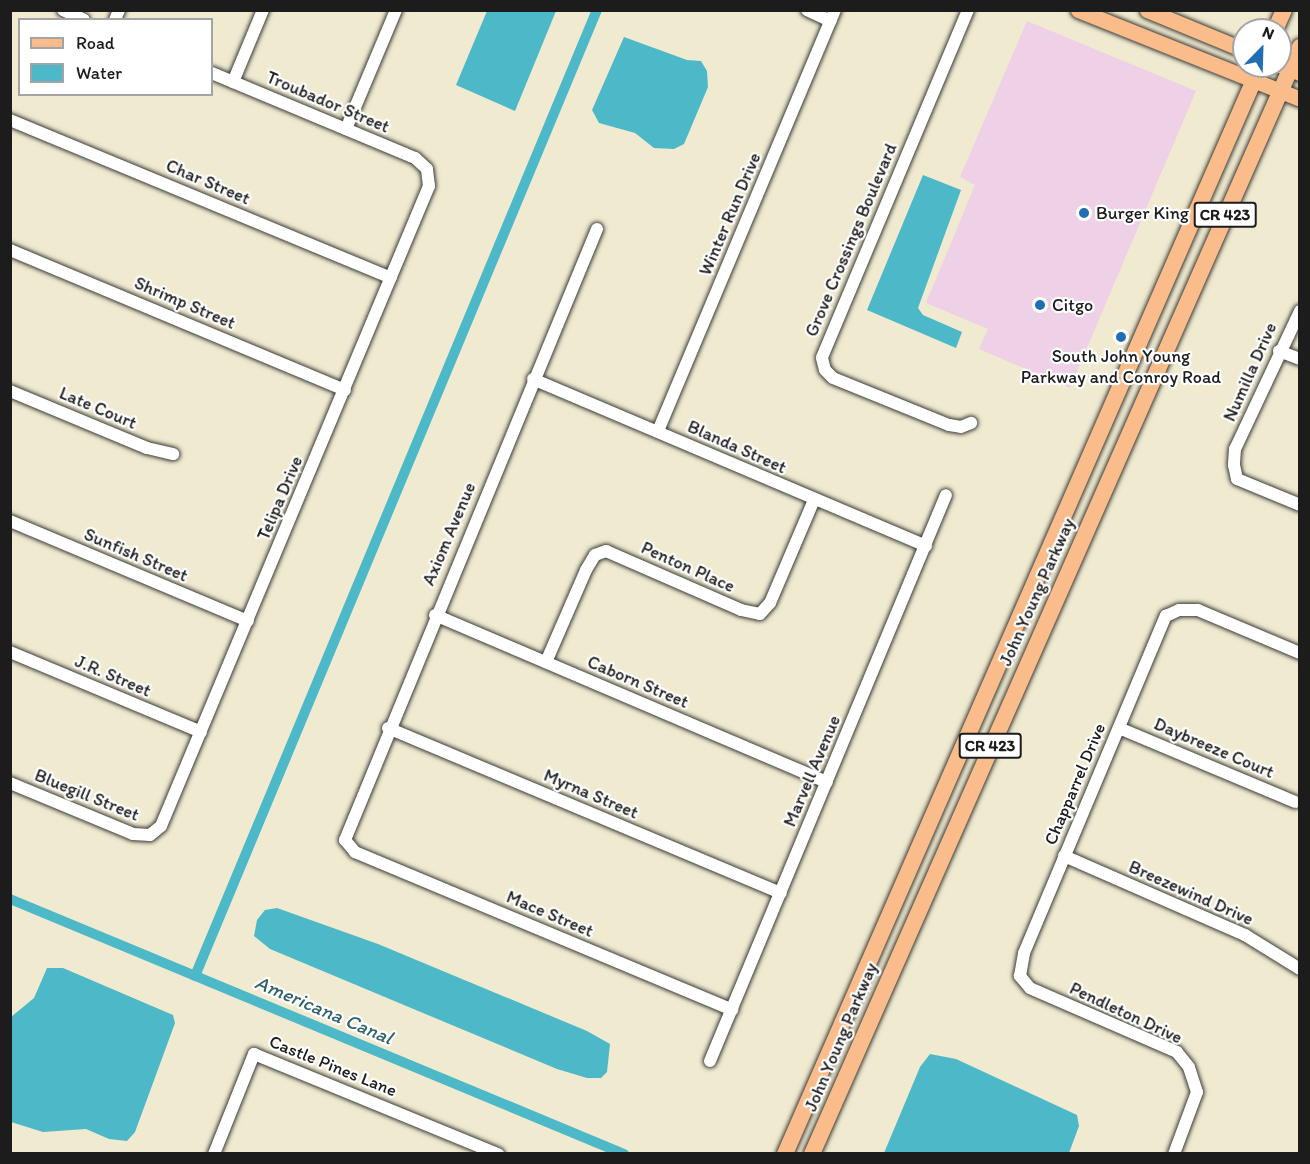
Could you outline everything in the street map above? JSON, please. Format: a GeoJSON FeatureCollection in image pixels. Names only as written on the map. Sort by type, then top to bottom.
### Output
{"type":"FeatureCollection","features":[{"type":"Feature","properties":{"kind":"highway","name":"John Young Parkway"},"geometry":{"type":"LineString","coordinates":[[1292,64],[1299,47]]}},
{"type":"Feature","properties":{"kind":"highway","name":"John Young Parkway"},"geometry":{"type":"LineString","coordinates":[[784,1154],[1255,78]]}},
{"type":"Feature","properties":{"kind":"highway","name":"John Young Parkway"},"geometry":{"type":"LineString","coordinates":[[812,1154],[880,993],[1286,78]]}},
{"type":"Feature","properties":{"kind":"highway"},"geometry":{"type":"LineString","coordinates":[[874,945],[873,976],[880,993]]}},
{"type":"Feature","properties":{"kind":"main road"},"geometry":{"type":"LineString","coordinates":[[1078,10],[1232,64]]}},
{"type":"Feature","properties":{"kind":"main road"},"geometry":{"type":"LineString","coordinates":[[1147,10],[1232,45]]}},
{"type":"Feature","properties":{"kind":"main road"},"geometry":{"type":"LineString","coordinates":[[1263,78],[1280,91],[1299,99]]}},
{"type":"Feature","properties":{"kind":"street"},"geometry":{"type":"LineString","coordinates":[[63,10],[80,18]]}},
{"type":"Feature","properties":{"kind":"street"},"geometry":{"type":"LineString","coordinates":[[233,82],[263,10]]}},
{"type":"Feature","properties":{"kind":"street"},"geometry":{"type":"LineString","coordinates":[[346,129],[396,10]]}},
{"type":"Feature","properties":{"kind":"street"},"geometry":{"type":"LineString","coordinates":[[807,10],[833,16]]}},
{"type":"Feature","properties":{"kind":"street","name":"Grove Crossings Boulevard"},"geometry":{"type":"LineString","coordinates":[[968,10],[822,358],[825,370],[834,378],[949,425],[961,427],[971,423]]}},
{"type":"Feature","properties":{"kind":"street","name":"Winter Run Drive"},"geometry":{"type":"LineString","coordinates":[[658,432],[833,16]]}},
{"type":"Feature","properties":{"kind":"street","name":"Troubador Street"},"geometry":{"type":"LineString","coordinates":[[213,73],[415,158],[427,169]]}},
{"type":"Feature","properties":{"kind":"street","name":"Char Street"},"geometry":{"type":"LineString","coordinates":[[10,120],[391,279]]}},
{"type":"Feature","properties":{"kind":"street","name":"Telipa Drive"},"geometry":{"type":"LineString","coordinates":[[150,835],[164,822],[428,192],[427,169]]}},
{"type":"Feature","properties":{"kind":"street","name":"Axiom Avenue"},"geometry":{"type":"LineString","coordinates":[[356,852],[345,840],[346,830],[597,229]]}},
{"type":"Feature","properties":{"kind":"street","name":"Shrimp Street"},"geometry":{"type":"LineString","coordinates":[[10,250],[345,390]]}},
{"type":"Feature","properties":{"kind":"street","name":"Numilla Drive"},"geometry":{"type":"LineString","coordinates":[[1299,311],[1235,449],[1237,479],[1299,505]]}},
{"type":"Feature","properties":{"kind":"street"},"geometry":{"type":"LineString","coordinates":[[1279,351],[1299,359]]}},
{"type":"Feature","properties":{"kind":"street","name":"Blanda Street"},"geometry":{"type":"LineString","coordinates":[[533,379],[926,546]]}},
{"type":"Feature","properties":{"kind":"street","name":"Late Court"},"geometry":{"type":"LineString","coordinates":[[10,391],[147,448],[173,454]]}},
{"type":"Feature","properties":{"kind":"street","name":"Marvell Avenue"},"geometry":{"type":"LineString","coordinates":[[710,1060],[946,495]]}},
{"type":"Feature","properties":{"kind":"street","name":"Penton Place"},"geometry":{"type":"LineString","coordinates":[[546,662],[594,555],[606,551],[741,610],[760,614],[770,603],[814,500]]}},
{"type":"Feature","properties":{"kind":"street","name":"Sunfish Street"},"geometry":{"type":"LineString","coordinates":[[10,521],[248,621]]}},
{"type":"Feature","properties":{"kind":"street","name":"Chapparrel Drive"},"geometry":{"type":"LineString","coordinates":[[1024,953],[1119,728],[1158,628],[1166,616],[1179,609],[1198,610],[1299,653]]}},
{"type":"Feature","properties":{"kind":"street","name":"Caborn Street"},"geometry":{"type":"LineString","coordinates":[[435,615],[827,782]]}},
{"type":"Feature","properties":{"kind":"street","name":"J.R. Street"},"geometry":{"type":"LineString","coordinates":[[10,652],[201,732]]}},
{"type":"Feature","properties":{"kind":"street","name":"Myrna Street"},"geometry":{"type":"LineString","coordinates":[[388,728],[781,892]]}},
{"type":"Feature","properties":{"kind":"street","name":"Daybreeze Court"},"geometry":{"type":"LineString","coordinates":[[1119,728],[1295,802]]}},
{"type":"Feature","properties":{"kind":"street","name":"Bluegill Street"},"geometry":{"type":"LineString","coordinates":[[10,783],[133,834],[150,835]]}},
{"type":"Feature","properties":{"kind":"street","name":"Mace Street"},"geometry":{"type":"LineString","coordinates":[[356,852],[732,1010]]}},
{"type":"Feature","properties":{"kind":"street","name":"Breezewind Drive"},"geometry":{"type":"LineString","coordinates":[[1064,856],[1245,935],[1299,969]]}},
{"type":"Feature","properties":{"kind":"street","name":"Pendleton Drive"},"geometry":{"type":"LineString","coordinates":[[1024,953],[1020,976],[1030,988],[1177,1052],[1189,1067],[1197,1092],[1174,1154]]}},
{"type":"Feature","properties":{"kind":"street","name":"Castle Pines Lane"},"geometry":{"type":"LineString","coordinates":[[214,1154],[254,1054],[498,1154]]}},
{"type":"Feature","properties":{"kind":"shaded area"},"geometry":{"type":"Polygon","coordinates":[[[1027,21],[1196,91],[1070,388],[979,349],[988,329],[926,303],[975,185],[960,177],[1027,21]]]}},
{"type":"Feature","properties":{"kind":"water"},"geometry":{"type":"Polygon","coordinates":[[[487,11],[556,11],[515,111],[456,85],[487,11]]]}},
{"type":"Feature","properties":{"kind":"water"},"geometry":{"type":"Polygon","coordinates":[[[624,37],[687,60],[701,61],[707,71],[708,87],[684,144],[674,149],[654,148],[635,133],[599,123],[592,110],[624,37]]]}},
{"type":"Feature","properties":{"kind":"water"},"geometry":{"type":"Polygon","coordinates":[[[923,175],[961,190],[918,308],[923,315],[962,332],[956,348],[867,310],[923,175]]]}},
{"type":"Feature","properties":{"kind":"water"},"geometry":{"type":"Polygon","coordinates":[[[277,908],[378,944],[587,1031],[610,1044],[607,1072],[601,1078],[587,1078],[557,1069],[270,949],[254,936],[257,920],[265,910],[277,908]]]}},
{"type":"Feature","properties":{"kind":"water"},"geometry":{"type":"Polygon","coordinates":[[[47,968],[63,968],[173,1015],[175,1023],[135,1132],[127,1141],[109,1139],[86,1129],[43,1132],[11,1122],[11,1017],[34,998],[47,968]]]}},
{"type":"Feature","properties":{"kind":"water"},"geometry":{"type":"Polygon","coordinates":[[[930,1054],[956,1059],[1077,1115],[1079,1126],[1069,1153],[884,1153],[920,1067],[930,1054]]]}},
{"type":"Feature","properties":{"kind":"waterway"},"geometry":{"type":"LineString","coordinates":[[195,976],[597,10]]}},
{"type":"Feature","properties":{"kind":"waterway","name":"Americana Canal"},"geometry":{"type":"LineString","coordinates":[[10,899],[624,1154]]}},
{"type":"Feature","properties":{"kind":"place","name":"Burger King"},"geometry":{"type":"Point","coordinates":[1084,213]}},
{"type":"Feature","properties":{"kind":"place","name":"Citgo"},"geometry":{"type":"Point","coordinates":[1040,305]}},
{"type":"Feature","properties":{"kind":"place","name":"South John Young Parkway and Conroy Road"},"geometry":{"type":"Point","coordinates":[1121,337]}}]}
